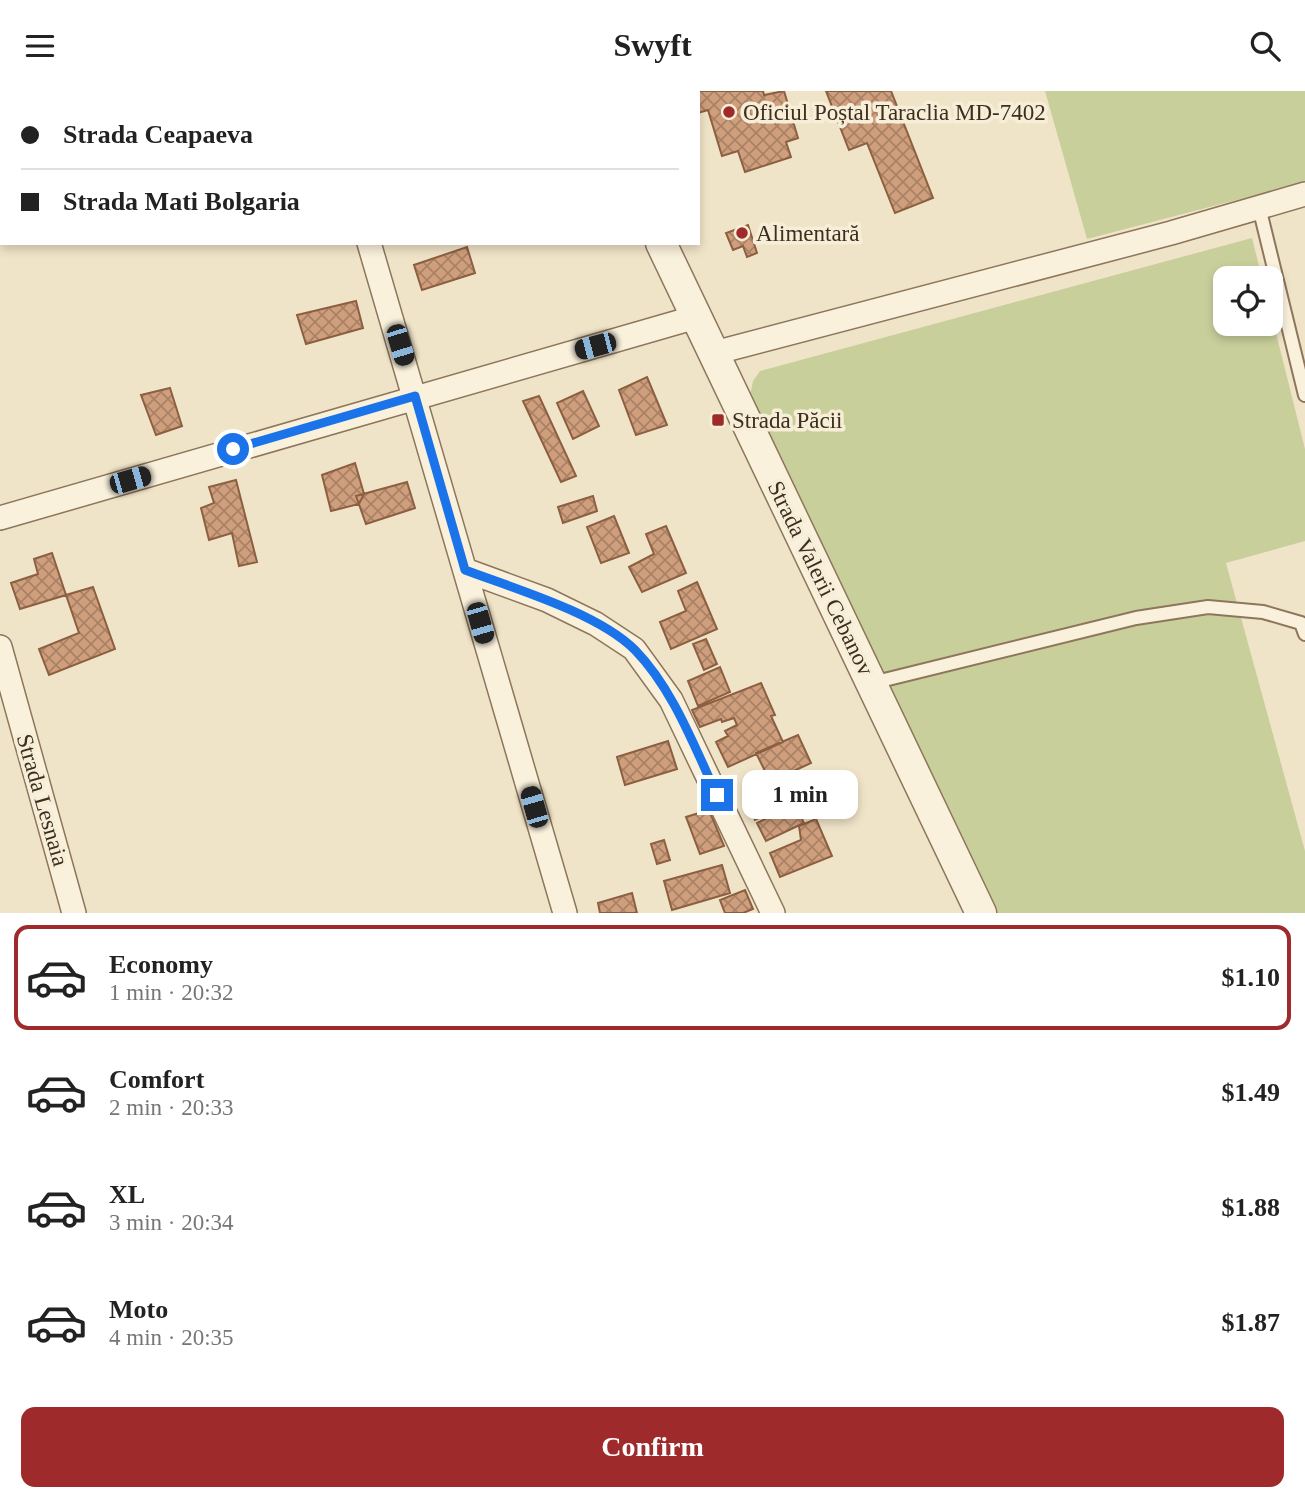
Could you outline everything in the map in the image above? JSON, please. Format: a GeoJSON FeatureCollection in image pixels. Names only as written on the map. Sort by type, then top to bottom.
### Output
{"type":"FeatureCollection","features":[{"type":"Feature","properties":{"kind":"street"},"geometry":{"type":"LineString","coordinates":[[714,353],[1171,233],[1305,194]]}},
{"type":"Feature","properties":{"kind":"street"},"geometry":{"type":"LineString","coordinates":[[370,245],[565,913]]}},
{"type":"Feature","properties":{"kind":"street","name":"Strada Valerii Cebanov"},"geometry":{"type":"LineString","coordinates":[[662,245],[981,913]]}},
{"type":"Feature","properties":{"kind":"street"},"geometry":{"type":"LineString","coordinates":[[0,518],[696,317]]}},
{"type":"Feature","properties":{"kind":"street"},"geometry":{"type":"LineString","coordinates":[[465,570],[547,600],[596,624],[634,649],[671,700],[773,913]]}},
{"type":"Feature","properties":{"kind":"street","name":"Strada Lesnaia"},"geometry":{"type":"LineString","coordinates":[[0,647],[74,913]]}},
{"type":"Feature","properties":{"kind":"lane"},"geometry":{"type":"LineString","coordinates":[[1259,207],[1305,395]]}},
{"type":"Feature","properties":{"kind":"lane"},"geometry":{"type":"LineString","coordinates":[[872,683],[1136,618],[1208,607],[1263,612],[1301,623],[1305,634]]}},
{"type":"Feature","properties":{"kind":"green space"},"geometry":{"type":"Polygon","coordinates":[[[1045,91],[1305,91],[1305,182],[1087,239],[1045,91]]]}},
{"type":"Feature","properties":{"kind":"green space"},"geometry":{"type":"Polygon","coordinates":[[[1252,238],[1259,266],[1213,266],[1213,336],[1277,336],[1305,449],[1305,541],[1226,563],[1305,851],[1305,913],[995,913],[750,396],[753,381],[760,371],[1252,238]]]}},
{"type":"Feature","properties":{"kind":"building"},"geometry":{"type":"Polygon","coordinates":[[[700,91],[763,91],[764,95],[784,91],[798,138],[786,142],[791,157],[745,172],[738,151],[722,156],[708,110],[700,112],[700,91]]]}},
{"type":"Feature","properties":{"kind":"building"},"geometry":{"type":"Polygon","coordinates":[[[826,91],[891,91],[933,198],[895,213],[867,143],[849,150],[826,91]]]}},
{"type":"Feature","properties":{"kind":"building"},"geometry":{"type":"Polygon","coordinates":[[[748,225],[757,253],[747,257],[743,246],[733,250],[726,233],[748,225]]]}},
{"type":"Feature","properties":{"kind":"building"},"geometry":{"type":"Polygon","coordinates":[[[467,247],[475,273],[422,290],[414,265],[467,247]]]}},
{"type":"Feature","properties":{"kind":"building"},"geometry":{"type":"Polygon","coordinates":[[[356,301],[363,328],[306,344],[297,315],[356,301]]]}},
{"type":"Feature","properties":{"kind":"building"},"geometry":{"type":"Polygon","coordinates":[[[647,377],[667,425],[636,435],[619,390],[647,377]]]}},
{"type":"Feature","properties":{"kind":"building"},"geometry":{"type":"Polygon","coordinates":[[[170,388],[182,426],[156,435],[141,395],[170,388]]]}},
{"type":"Feature","properties":{"kind":"building"},"geometry":{"type":"Polygon","coordinates":[[[583,391],[599,426],[573,439],[557,403],[583,391]]]}},
{"type":"Feature","properties":{"kind":"building"},"geometry":{"type":"Polygon","coordinates":[[[539,396],[576,476],[561,482],[523,401],[539,396]]]}},
{"type":"Feature","properties":{"kind":"building"},"geometry":{"type":"Polygon","coordinates":[[[355,463],[364,494],[359,504],[331,511],[322,475],[355,463]]]}},
{"type":"Feature","properties":{"kind":"building"},"geometry":{"type":"Polygon","coordinates":[[[236,480],[257,562],[239,566],[232,533],[209,540],[201,508],[214,503],[209,487],[236,480]]]}},
{"type":"Feature","properties":{"kind":"building"},"geometry":{"type":"Polygon","coordinates":[[[407,482],[415,508],[366,524],[356,496],[407,482]]]}},
{"type":"Feature","properties":{"kind":"building"},"geometry":{"type":"Polygon","coordinates":[[[593,496],[597,511],[563,523],[558,507],[593,496]]]}},
{"type":"Feature","properties":{"kind":"building"},"geometry":{"type":"Polygon","coordinates":[[[614,516],[629,553],[601,563],[587,527],[614,516]]]}},
{"type":"Feature","properties":{"kind":"building"},"geometry":{"type":"Polygon","coordinates":[[[666,526],[686,573],[642,592],[629,567],[654,554],[646,534],[666,526]]]}},
{"type":"Feature","properties":{"kind":"building"},"geometry":{"type":"Polygon","coordinates":[[[52,553],[66,595],[20,609],[11,583],[38,574],[34,559],[52,553]]]}},
{"type":"Feature","properties":{"kind":"building"},"geometry":{"type":"Polygon","coordinates":[[[697,582],[717,629],[671,649],[660,622],[686,611],[678,591],[697,582]]]}},
{"type":"Feature","properties":{"kind":"building"},"geometry":{"type":"Polygon","coordinates":[[[93,587],[115,649],[49,675],[39,649],[79,633],[66,595],[93,587]]]}},
{"type":"Feature","properties":{"kind":"building"},"geometry":{"type":"Polygon","coordinates":[[[706,639],[717,664],[704,670],[693,644],[706,639]]]}},
{"type":"Feature","properties":{"kind":"building"},"geometry":{"type":"Polygon","coordinates":[[[720,667],[730,692],[698,706],[688,681],[720,667]]]}},
{"type":"Feature","properties":{"kind":"building"},"geometry":{"type":"Polygon","coordinates":[[[761,683],[775,715],[771,716],[783,742],[728,767],[716,742],[728,736],[725,731],[737,725],[734,718],[722,722],[721,719],[700,727],[692,710],[761,683]]]}},
{"type":"Feature","properties":{"kind":"building"},"geometry":{"type":"Polygon","coordinates":[[[798,735],[811,763],[787,774],[798,799],[755,820],[743,793],[770,781],[756,753],[798,735]]]}},
{"type":"Feature","properties":{"kind":"building"},"geometry":{"type":"Polygon","coordinates":[[[668,741],[677,769],[625,785],[617,757],[668,741]]]}},
{"type":"Feature","properties":{"kind":"building"},"geometry":{"type":"Polygon","coordinates":[[[795,805],[804,823],[766,841],[757,823],[795,805]]]}},
{"type":"Feature","properties":{"kind":"building"},"geometry":{"type":"Polygon","coordinates":[[[709,810],[724,846],[700,854],[686,817],[709,810]]]}},
{"type":"Feature","properties":{"kind":"building"},"geometry":{"type":"Polygon","coordinates":[[[816,819],[832,856],[780,877],[770,853],[801,840],[799,826],[816,819]]]}},
{"type":"Feature","properties":{"kind":"building"},"geometry":{"type":"Polygon","coordinates":[[[664,840],[670,860],[657,864],[651,844],[664,840]]]}},
{"type":"Feature","properties":{"kind":"building"},"geometry":{"type":"Polygon","coordinates":[[[722,865],[730,893],[672,910],[664,881],[722,865]]]}},
{"type":"Feature","properties":{"kind":"building"},"geometry":{"type":"Polygon","coordinates":[[[745,890],[753,909],[743,913],[725,913],[720,900],[745,890]]]}},
{"type":"Feature","properties":{"kind":"building"},"geometry":{"type":"Polygon","coordinates":[[[632,893],[637,913],[600,913],[598,903],[632,893]]]}},
{"type":"Feature","properties":{"kind":"place","name":"Oficiul Poștal Taraclia MD-7402"},"geometry":{"type":"Point","coordinates":[729,112]}},
{"type":"Feature","properties":{"kind":"place","name":"Alimentară"},"geometry":{"type":"Point","coordinates":[742,233]}},
{"type":"Feature","properties":{"kind":"place","name":"Strada Păcii"},"geometry":{"type":"Point","coordinates":[718,420]}},
{"type":"Feature","properties":{"kind":"route"},"geometry":{"type":"LineString","coordinates":[[233,449],[415,396],[465,570],[547,600],[596,624],[634,649],[671,700],[717,795]]}}]}
